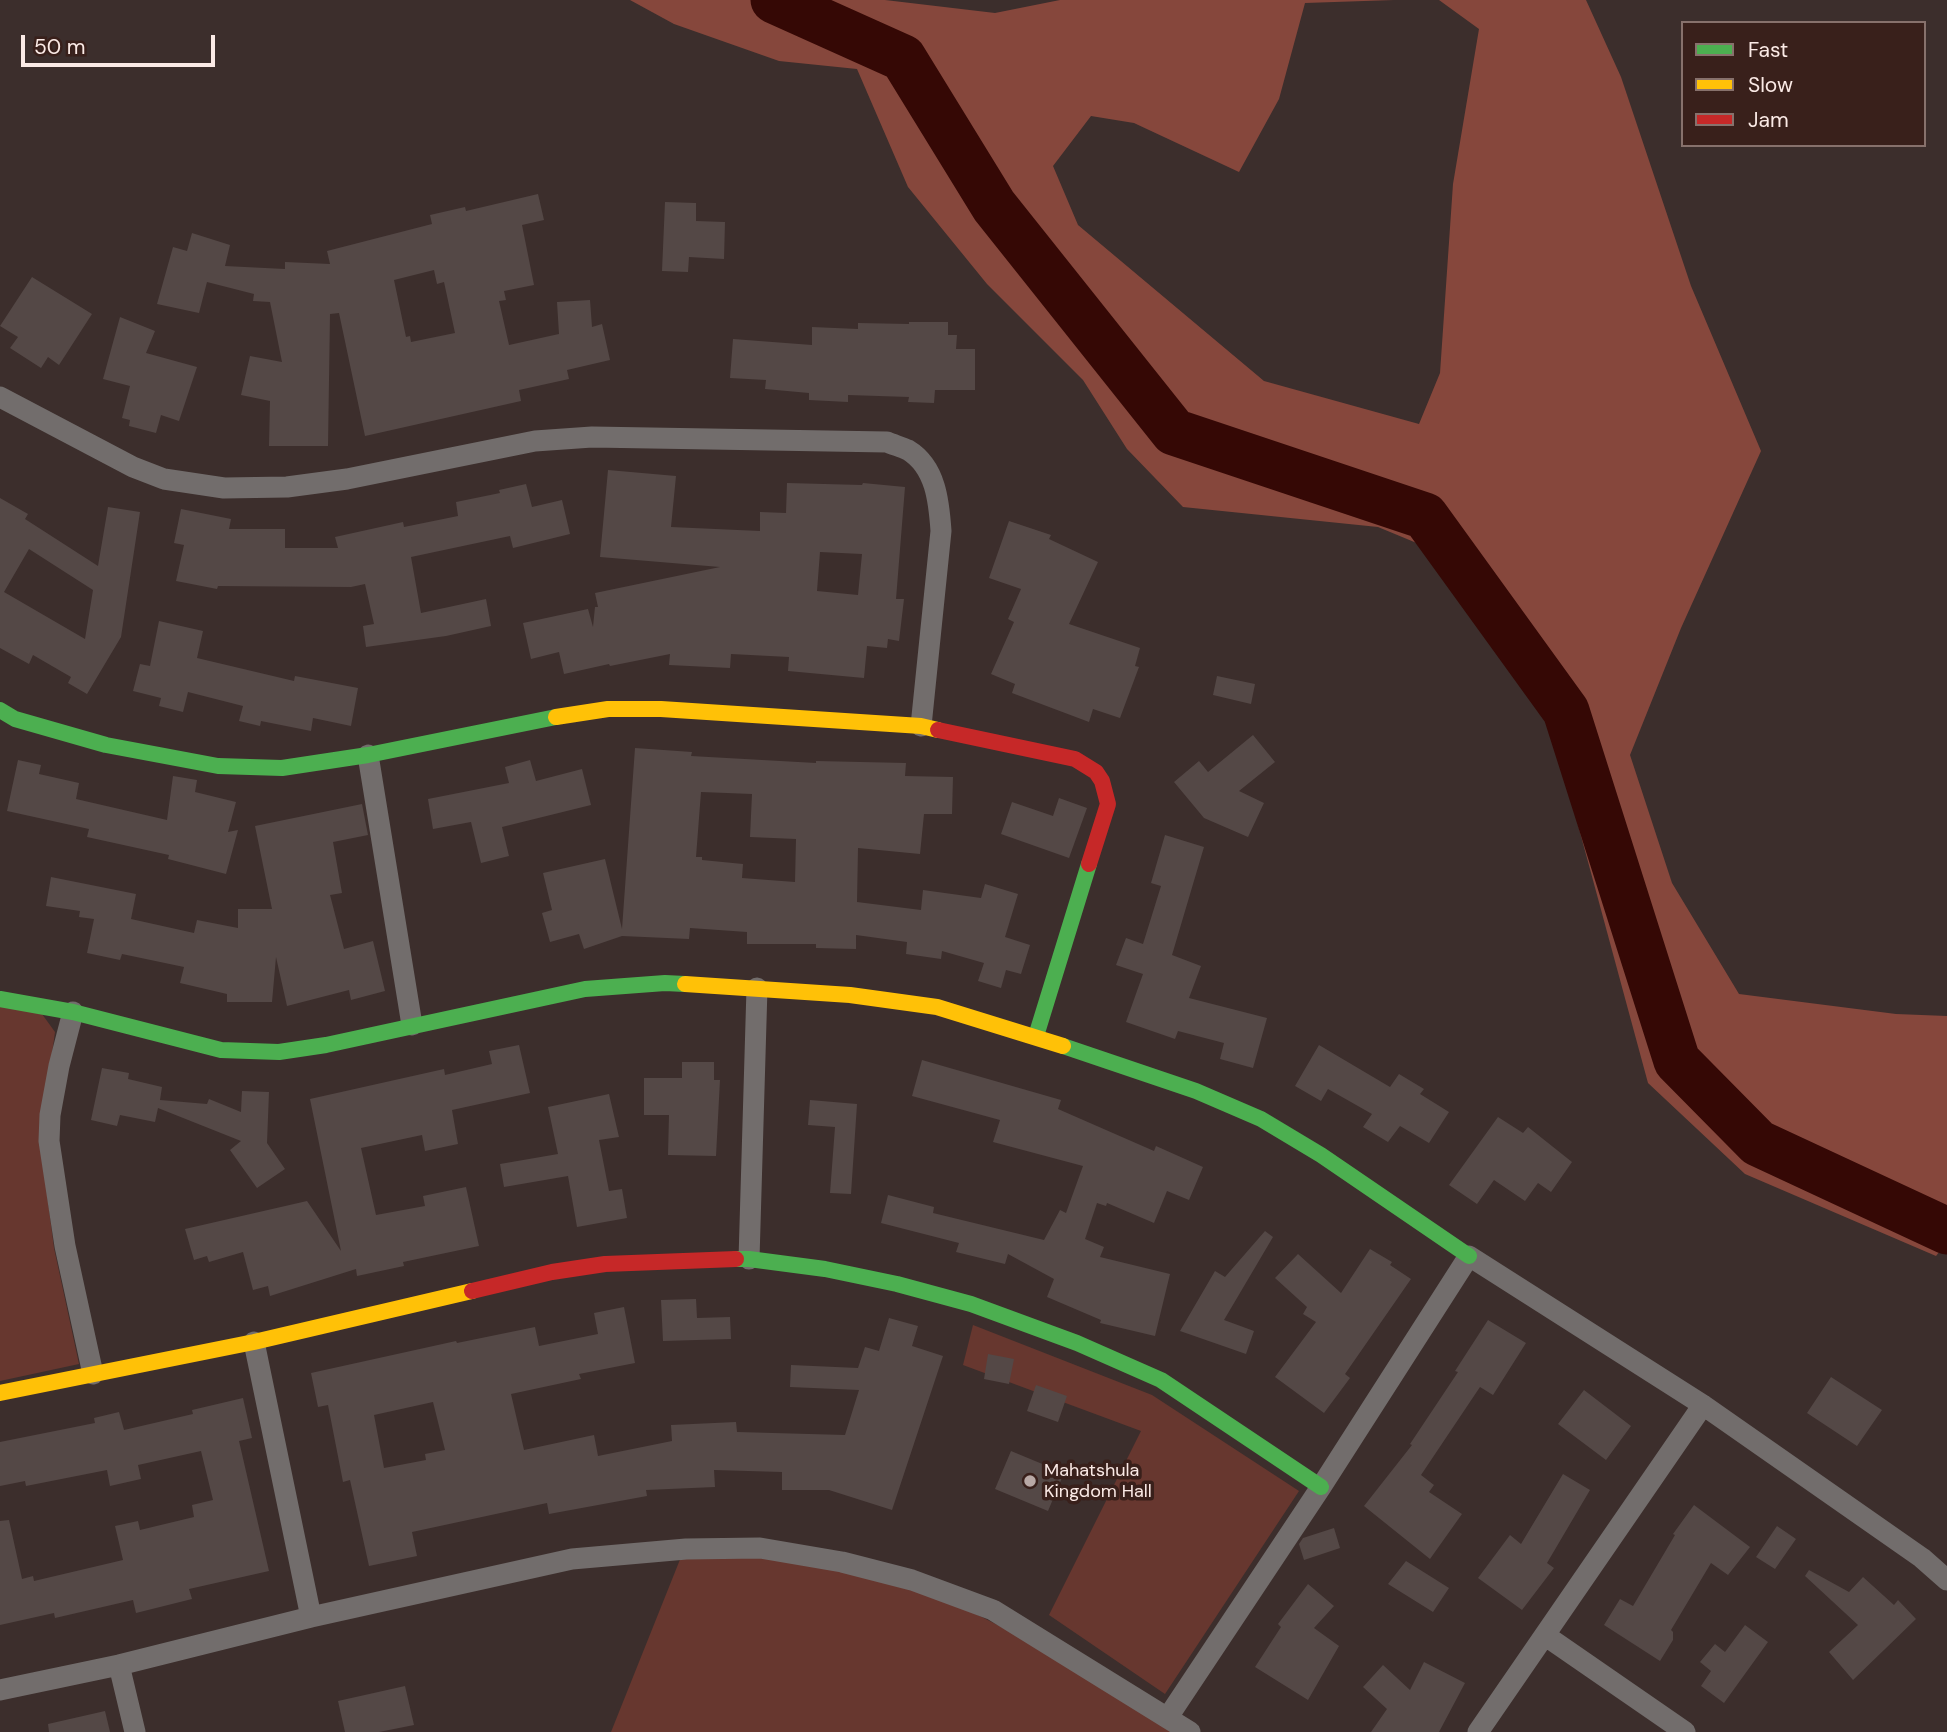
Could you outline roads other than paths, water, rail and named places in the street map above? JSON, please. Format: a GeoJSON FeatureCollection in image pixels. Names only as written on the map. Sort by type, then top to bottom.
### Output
{"type":"FeatureCollection","features":[{"type":"Feature","properties":{"kind":"street"},"geometry":{"type":"LineString","coordinates":[[0,397],[133,467],[164,479],[224,488],[287,486],[347,478],[535,441],[592,436],[887,442],[910,451],[929,471],[939,500],[941,531],[921,726]]}},
{"type":"Feature","properties":{"kind":"street"},"geometry":{"type":"LineString","coordinates":[[0,710],[15,719],[106,745],[218,766],[282,768],[368,755],[540,719],[608,709],[661,709],[921,726],[1075,759],[1097,771],[1105,786],[1108,804],[1035,1036]]}},
{"type":"Feature","properties":{"kind":"street"},"geometry":{"type":"LineString","coordinates":[[368,755],[412,1025]]}},
{"type":"Feature","properties":{"kind":"street"},"geometry":{"type":"LineString","coordinates":[[0,999],[73,1012],[233,1051],[279,1052],[326,1045],[585,989],[665,983],[850,995],[937,1007],[1035,1036],[1196,1091],[1261,1119],[1321,1155],[1469,1256],[1703,1405],[1923,1558],[1947,1580]]}},
{"type":"Feature","properties":{"kind":"street"},"geometry":{"type":"LineString","coordinates":[[749,1259],[757,988]]}},
{"type":"Feature","properties":{"kind":"street"},"geometry":{"type":"LineString","coordinates":[[73,1012],[50,1115],[49,1141],[65,1246],[93,1374]]}},
{"type":"Feature","properties":{"kind":"street"},"geometry":{"type":"LineString","coordinates":[[1168,1717],[1321,1487],[1469,1256]]}},
{"type":"Feature","properties":{"kind":"street"},"geometry":{"type":"LineString","coordinates":[[0,1393],[254,1342],[552,1272],[605,1264],[749,1259],[825,1269],[897,1284],[971,1304],[1077,1343],[1161,1380],[1321,1487]]}},
{"type":"Feature","properties":{"kind":"street"},"geometry":{"type":"LineString","coordinates":[[254,1342],[311,1617]]}},
{"type":"Feature","properties":{"kind":"street"},"geometry":{"type":"LineString","coordinates":[[1478,1732],[1703,1405]]}},
{"type":"Feature","properties":{"kind":"street"},"geometry":{"type":"LineString","coordinates":[[0,1690],[119,1665],[311,1617],[572,1559],[686,1549],[760,1548],[842,1562],[912,1580],[993,1611],[1191,1732]]}},
{"type":"Feature","properties":{"kind":"street"},"geometry":{"type":"LineString","coordinates":[[1546,1636],[1685,1732]]}},
{"type":"Feature","properties":{"kind":"street"},"geometry":{"type":"LineString","coordinates":[[119,1665],[135,1732]]}},
{"type":"Feature","properties":{"kind":"waterway"},"geometry":{"type":"LineString","coordinates":[[774,0],[903,58],[994,206],[1174,432],[1425,516],[1566,711],[1677,1061],[1758,1143],[1947,1231]]}},
{"type":"Feature","properties":{"kind":"place","name":"Mahatshula Kingdom Hall"},"geometry":{"type":"Point","coordinates":[1030,1481]}}]}
